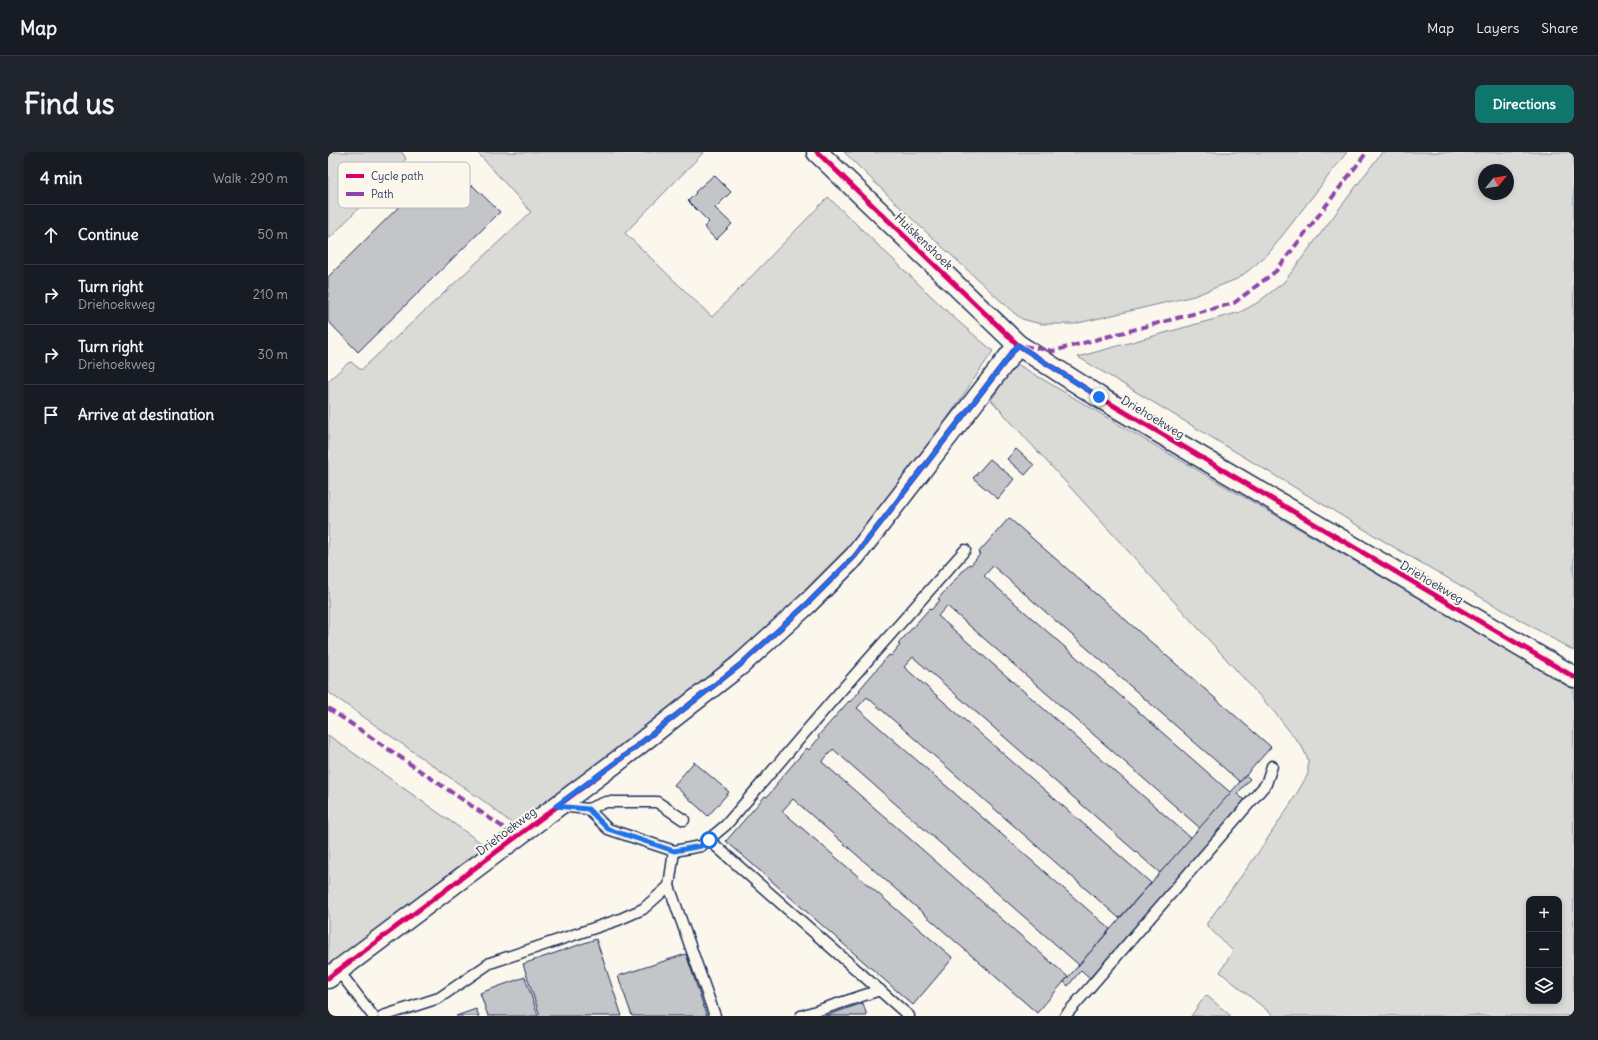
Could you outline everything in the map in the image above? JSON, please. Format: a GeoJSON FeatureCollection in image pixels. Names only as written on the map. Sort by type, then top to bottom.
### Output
{"type":"FeatureCollection","features":[{"type":"Feature","properties":{"kind":"street","name":"Huiskenshoek"},"geometry":{"type":"LineString","coordinates":[[817,152],[1018,345]]}},
{"type":"Feature","properties":{"kind":"street","name":"Driehoekweg"},"geometry":{"type":"LineString","coordinates":[[333,974],[619,760],[740,665],[807,604],[855,556],[1018,345],[1099,397],[1574,677]]}},
{"type":"Feature","properties":{"kind":"lane"},"geometry":{"type":"LineString","coordinates":[[588,809],[608,829],[674,851],[701,846],[726,825],[816,719],[965,550]]}},
{"type":"Feature","properties":{"kind":"lane"},"geometry":{"type":"LineString","coordinates":[[1065,1016],[1266,784],[1272,766]]}},
{"type":"Feature","properties":{"kind":"lane"},"geometry":{"type":"LineString","coordinates":[[556,806],[588,809],[606,802],[657,802],[684,820]]}},
{"type":"Feature","properties":{"kind":"lane"},"geometry":{"type":"LineString","coordinates":[[709,840],[909,1016]]}},
{"type":"Feature","properties":{"kind":"lane"},"geometry":{"type":"LineString","coordinates":[[674,851],[669,886],[715,1016]]}},
{"type":"Feature","properties":{"kind":"lane"},"geometry":{"type":"LineString","coordinates":[[383,1016],[439,998],[490,962],[618,920],[643,909],[669,886]]}},
{"type":"Feature","properties":{"kind":"lane"},"geometry":{"type":"LineString","coordinates":[[333,974],[373,1016]]}},
{"type":"Feature","properties":{"kind":"lane"},"geometry":{"type":"LineString","coordinates":[[801,1016],[880,990]]}},
{"type":"Feature","properties":{"kind":"shaded area"},"geometry":{"type":"Polygon","coordinates":[[[328,152],[402,152],[406,159],[403,162],[338,162],[338,208],[359,208],[328,240],[328,152]]]}},
{"type":"Feature","properties":{"kind":"shaded area"},"geometry":{"type":"Polygon","coordinates":[[[477,152],[704,152],[625,233],[712,317],[828,197],[953,317],[993,351],[926,450],[890,498],[853,544],[822,577],[737,653],[618,748],[515,826],[485,802],[328,692],[328,381],[351,362],[361,370],[531,212],[477,152]]]}},
{"type":"Feature","properties":{"kind":"shaded area"},"geometry":{"type":"Polygon","coordinates":[[[844,152],[1347,152],[1268,254],[1237,279],[1194,296],[1074,324],[1041,324],[1022,319],[1014,313],[910,217],[844,152]]]}},
{"type":"Feature","properties":{"kind":"shaded area"},"geometry":{"type":"Polygon","coordinates":[[[1382,152],[1574,152],[1574,651],[1392,546],[1078,357],[1240,312],[1257,303],[1284,282],[1382,152]]]}},
{"type":"Feature","properties":{"kind":"shaded area"},"geometry":{"type":"Polygon","coordinates":[[[1017,364],[1574,688],[1574,1016],[1274,1016],[1220,972],[1233,951],[1207,926],[1207,923],[1258,853],[1293,800],[1308,774],[1308,759],[1302,747],[1276,714],[991,400],[1017,364]]]}},
{"type":"Feature","properties":{"kind":"shaded area"},"geometry":{"type":"Polygon","coordinates":[[[328,735],[487,847],[328,965],[328,735]]]}},
{"type":"Feature","properties":{"kind":"shaded area"},"geometry":{"type":"Polygon","coordinates":[[[1206,995],[1231,1016],[1191,1016],[1206,995]]]}},
{"type":"Feature","properties":{"kind":"building"},"geometry":{"type":"Polygon","coordinates":[[[714,175],[731,192],[715,208],[732,224],[716,240],[704,227],[709,222],[688,201],[696,193],[695,192],[714,175]]]}},
{"type":"Feature","properties":{"kind":"building"},"geometry":{"type":"Polygon","coordinates":[[[472,185],[500,212],[358,352],[328,321],[328,277],[398,208],[470,208],[470,188],[472,185]]]}},
{"type":"Feature","properties":{"kind":"building"},"geometry":{"type":"Polygon","coordinates":[[[1016,449],[1034,465],[1025,475],[1007,459],[1016,449]]]}},
{"type":"Feature","properties":{"kind":"building"},"geometry":{"type":"Polygon","coordinates":[[[990,459],[1014,479],[998,499],[973,478],[990,459]]]}},
{"type":"Feature","properties":{"kind":"building"},"geometry":{"type":"Polygon","coordinates":[[[1009,518],[1271,747],[1240,782],[993,566],[984,576],[1231,793],[1200,828],[947,606],[938,616],[1191,838],[1160,873],[913,657],[904,667],[1151,883],[1119,918],[867,697],[857,708],[1110,929],[1079,965],[833,749],[822,762],[1068,977],[1037,1013],[793,799],[782,811],[953,958],[913,1005],[726,841],[765,796],[767,797],[777,785],[776,784],[807,748],[809,750],[819,738],[818,736],[849,701],[850,702],[860,691],[859,690],[889,655],[891,656],[900,645],[898,644],[929,609],[931,610],[940,600],[938,599],[969,564],[971,565],[980,554],[978,553],[1009,518]]]}},
{"type":"Feature","properties":{"kind":"building"},"geometry":{"type":"Polygon","coordinates":[[[694,762],[729,792],[708,816],[674,785],[694,762]]]}},
{"type":"Feature","properties":{"kind":"building"},"geometry":{"type":"Polygon","coordinates":[[[1246,775],[1250,779],[1237,794],[1246,801],[1090,978],[1081,970],[1068,986],[1064,982],[1246,775]]]}},
{"type":"Feature","properties":{"kind":"building"},"geometry":{"type":"Polygon","coordinates":[[[596,939],[622,1016],[540,1016],[523,964],[596,939]]]}},
{"type":"Feature","properties":{"kind":"building"},"geometry":{"type":"Polygon","coordinates":[[[686,954],[707,1016],[632,1016],[618,976],[686,954]]]}},
{"type":"Feature","properties":{"kind":"building"},"geometry":{"type":"Polygon","coordinates":[[[525,977],[538,1016],[488,1016],[480,993],[525,977]]]}},
{"type":"Feature","properties":{"kind":"building"},"geometry":{"type":"Polygon","coordinates":[[[863,1003],[867,1016],[825,1016],[863,1003]]]}},
{"type":"Feature","properties":{"kind":"building"},"geometry":{"type":"Polygon","coordinates":[[[476,1009],[479,1016],[456,1016],[476,1009]]]}},
{"type":"Feature","properties":{"kind":"marked path"},"geometry":{"type":"LineString","coordinates":[[1024,346],[1053,351],[1234,303],[1276,271],[1367,152]]}},
{"type":"Feature","properties":{"kind":"marked path"},"geometry":{"type":"LineString","coordinates":[[328,708],[516,836]]}},
{"type":"Feature","properties":{"kind":"cycle path"},"geometry":{"type":"LineString","coordinates":[[817,152],[1018,345],[1099,397],[1574,677]]}},
{"type":"Feature","properties":{"kind":"cycle path"},"geometry":{"type":"LineString","coordinates":[[328,978],[619,760],[740,665],[807,604],[855,556],[1018,345]]}},
{"type":"Feature","properties":{"kind":"route"},"geometry":{"type":"LineString","coordinates":[[709,840],[701,846],[674,851],[608,829],[588,809],[556,806],[619,760],[740,665],[807,604],[855,556],[1018,345],[1099,397]]}}]}
